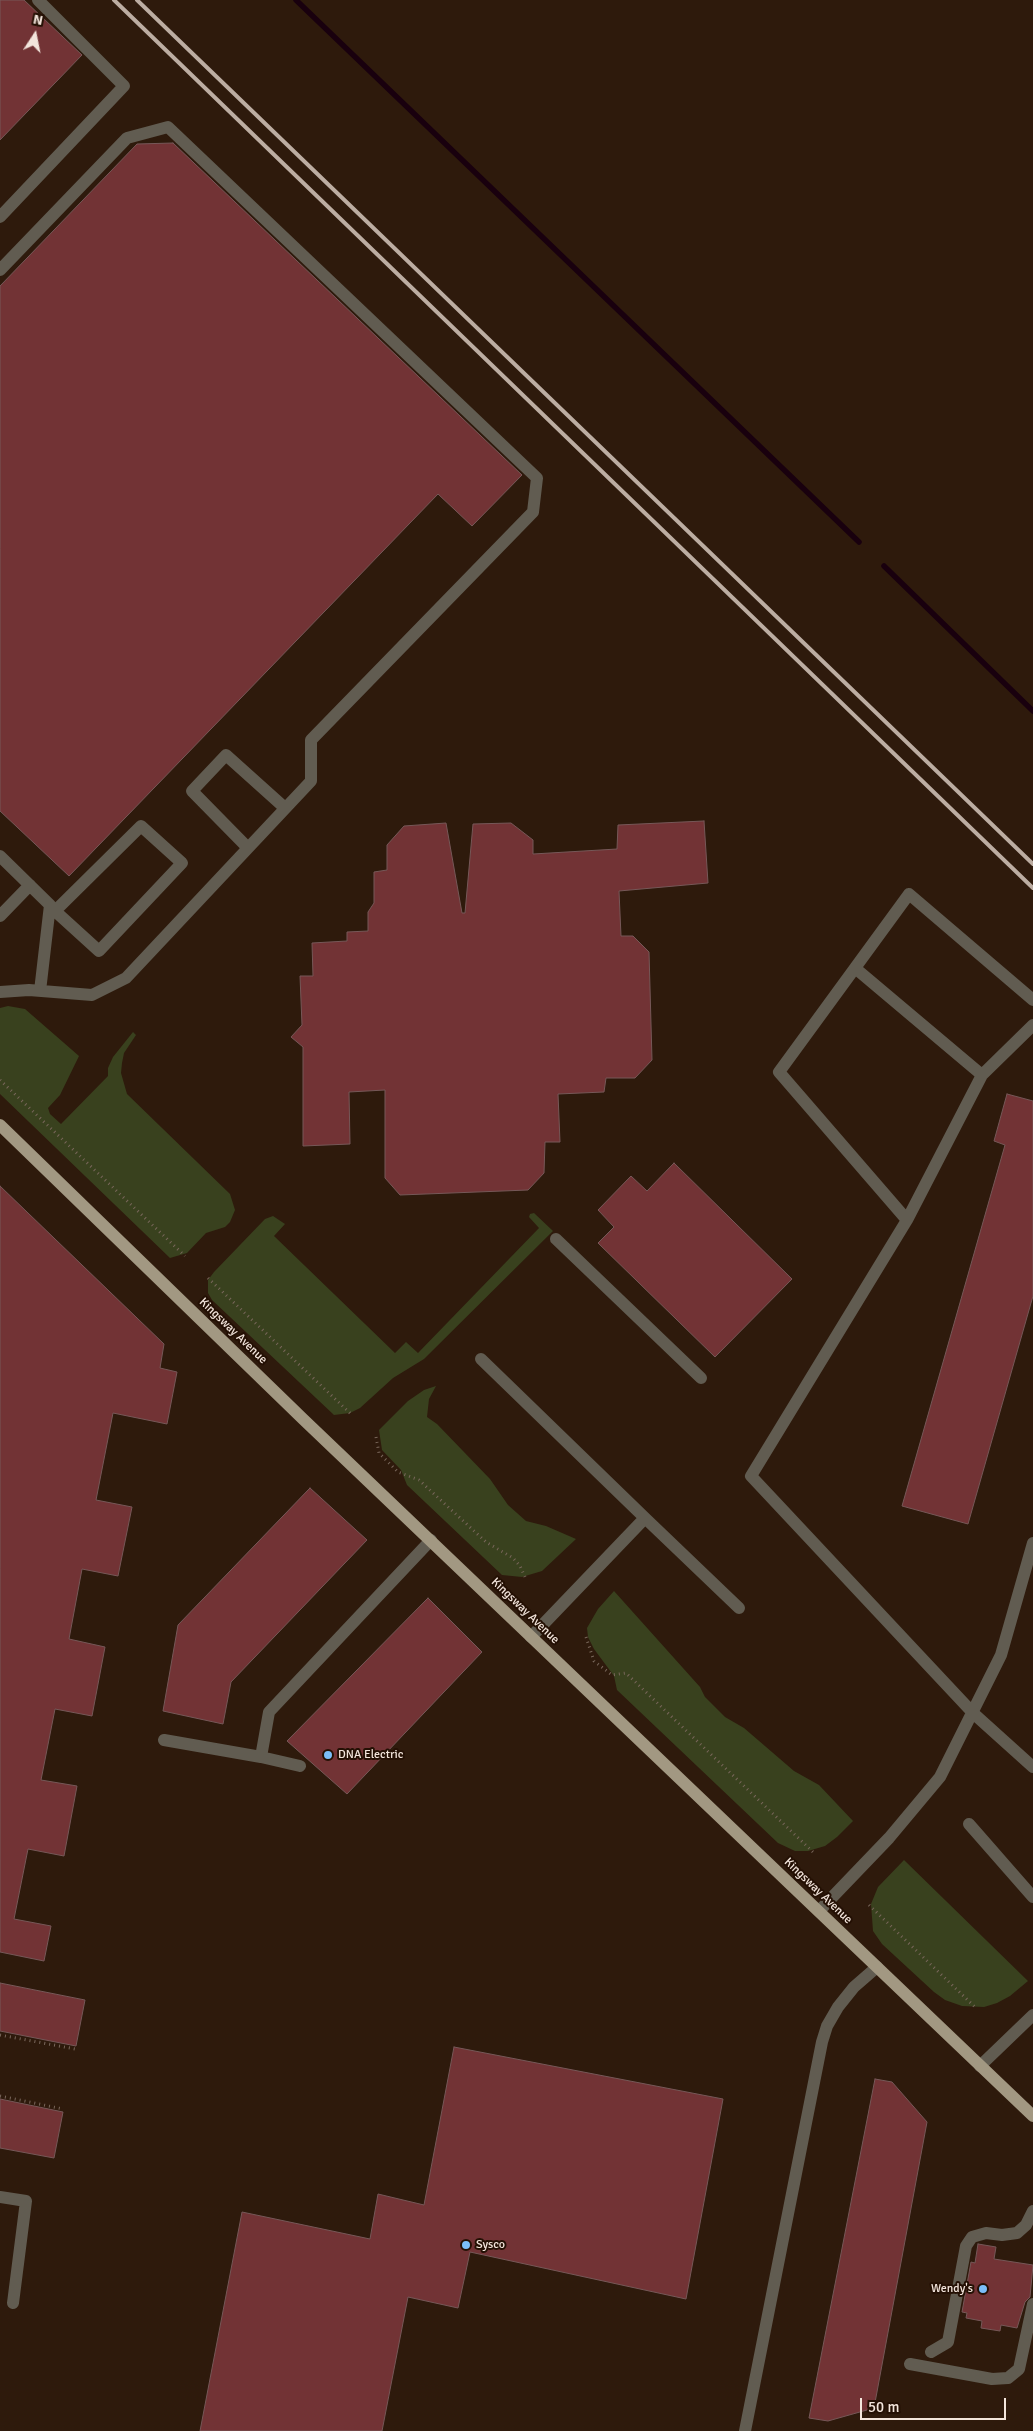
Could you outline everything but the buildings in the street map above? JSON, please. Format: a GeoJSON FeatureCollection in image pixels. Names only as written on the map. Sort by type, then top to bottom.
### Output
{"type":"FeatureCollection","features":[{"type":"Feature","properties":{"kind":"main road","name":"Kingsway Avenue"},"geometry":{"type":"LineString","coordinates":[[0,1125],[531,1637],[1033,2116]]}},
{"type":"Feature","properties":{"kind":"lane"},"geometry":{"type":"LineString","coordinates":[[0,218],[124,86],[38,0]]}},
{"type":"Feature","properties":{"kind":"lane"},"geometry":{"type":"LineString","coordinates":[[0,270],[127,138],[168,127],[537,478],[533,512],[312,740],[311,781],[126,978],[92,995],[40,991],[0,992]]}},
{"type":"Feature","properties":{"kind":"lane"},"geometry":{"type":"LineString","coordinates":[[248,848],[192,791],[226,755],[285,808]]}},
{"type":"Feature","properties":{"kind":"lane"},"geometry":{"type":"LineString","coordinates":[[0,856],[52,908],[99,951],[182,863],[141,826],[52,908],[40,991]]}},
{"type":"Feature","properties":{"kind":"lane"},"geometry":{"type":"LineString","coordinates":[[0,916],[30,885]]}},
{"type":"Feature","properties":{"kind":"lane"},"geometry":{"type":"LineString","coordinates":[[907,1220],[779,1072],[909,894],[1033,1000]]}},
{"type":"Feature","properties":{"kind":"lane"},"geometry":{"type":"LineString","coordinates":[[855,968],[982,1075]]}},
{"type":"Feature","properties":{"kind":"lane"},"geometry":{"type":"LineString","coordinates":[[1033,1025],[982,1075],[907,1220],[751,1476],[973,1713],[1033,1767]]}},
{"type":"Feature","properties":{"kind":"lane"},"geometry":{"type":"LineString","coordinates":[[556,1239],[701,1378]]}},
{"type":"Feature","properties":{"kind":"lane"},"geometry":{"type":"LineString","coordinates":[[481,1359],[739,1608]]}},
{"type":"Feature","properties":{"kind":"lane"},"geometry":{"type":"LineString","coordinates":[[531,1637],[645,1518]]}},
{"type":"Feature","properties":{"kind":"lane"},"geometry":{"type":"LineString","coordinates":[[261,1758],[268,1712],[431,1540]]}},
{"type":"Feature","properties":{"kind":"lane"},"geometry":{"type":"LineString","coordinates":[[819,1911],[889,1838],[940,1777],[1001,1655],[1033,1544]]}},
{"type":"Feature","properties":{"kind":"lane"},"geometry":{"type":"LineString","coordinates":[[164,1740],[300,1766]]}},
{"type":"Feature","properties":{"kind":"lane"},"geometry":{"type":"LineString","coordinates":[[969,1824],[1033,1898]]}},
{"type":"Feature","properties":{"kind":"lane"},"geometry":{"type":"LineString","coordinates":[[745,2431],[822,2042],[827,2026],[838,2007],[854,1987],[877,1967]]}},
{"type":"Feature","properties":{"kind":"lane"},"geometry":{"type":"LineString","coordinates":[[980,2066],[1033,2015]]}},
{"type":"Feature","properties":{"kind":"lane"},"geometry":{"type":"LineString","coordinates":[[0,2197],[26,2201],[13,2302]]}},
{"type":"Feature","properties":{"kind":"lane"},"geometry":{"type":"LineString","coordinates":[[931,2352],[948,2342],[966,2246],[972,2237],[986,2233],[1002,2235],[1017,2233],[1026,2225],[1033,2211]]}},
{"type":"Feature","properties":{"kind":"lane"},"geometry":{"type":"LineString","coordinates":[[910,2364],[992,2379],[1008,2378],[1019,2369],[1033,2304]]}},
{"type":"Feature","properties":{"kind":"path"},"geometry":{"type":"LineString","coordinates":[[0,1080],[185,1256]]}},
{"type":"Feature","properties":{"kind":"path"},"geometry":{"type":"LineString","coordinates":[[208,1278],[352,1415]]}},
{"type":"Feature","properties":{"kind":"path"},"geometry":{"type":"LineString","coordinates":[[376,1438],[379,1453],[398,1472],[419,1480],[486,1542],[513,1558],[520,1566],[526,1579]]}},
{"type":"Feature","properties":{"kind":"path"},"geometry":{"type":"LineString","coordinates":[[586,1637],[594,1661],[612,1675],[626,1673],[814,1853]]}},
{"type":"Feature","properties":{"kind":"path"},"geometry":{"type":"LineString","coordinates":[[869,1906],[977,2009]]}},
{"type":"Feature","properties":{"kind":"path"},"geometry":{"type":"LineString","coordinates":[[0,2035],[75,2049]]}},
{"type":"Feature","properties":{"kind":"path"},"geometry":{"type":"LineString","coordinates":[[0,2096],[63,2109]]}},
{"type":"Feature","properties":{"kind":"green space"},"geometry":{"type":"Polygon","coordinates":[[[8,1006],[25,1009],[79,1056],[60,1095],[48,1108],[50,1114],[61,1124],[108,1076],[108,1068],[113,1057],[133,1032],[136,1035],[124,1053],[121,1073],[127,1094],[230,1194],[235,1210],[230,1222],[225,1227],[206,1233],[187,1253],[170,1258],[0,1094],[0,1008],[8,1006]]]}},
{"type":"Feature","properties":{"kind":"green space"},"geometry":{"type":"Polygon","coordinates":[[[534,1213],[553,1231],[424,1359],[393,1378],[360,1408],[350,1413],[334,1415],[212,1300],[208,1293],[208,1280],[214,1272],[265,1219],[273,1216],[285,1224],[274,1236],[395,1353],[406,1342],[418,1353],[539,1228],[529,1217],[530,1214],[534,1213]]]}},
{"type":"Feature","properties":{"kind":"green space"},"geometry":{"type":"Polygon","coordinates":[[[436,1386],[429,1399],[427,1417],[437,1424],[490,1479],[508,1505],[526,1521],[546,1526],[576,1539],[542,1571],[522,1577],[502,1575],[407,1485],[401,1470],[382,1450],[379,1430],[408,1401],[424,1390],[436,1386]]]}},
{"type":"Feature","properties":{"kind":"green space"},"geometry":{"type":"Polygon","coordinates":[[[614,1591],[700,1687],[705,1697],[725,1717],[744,1728],[794,1771],[819,1785],[853,1821],[837,1837],[825,1846],[808,1851],[795,1851],[778,1843],[617,1690],[614,1676],[594,1649],[588,1637],[587,1628],[598,1609],[614,1591]]]}},
{"type":"Feature","properties":{"kind":"green space"},"geometry":{"type":"Polygon","coordinates":[[[904,1860],[1028,1981],[1010,1996],[997,2003],[984,2007],[962,2006],[945,2000],[934,1992],[882,1944],[873,1931],[871,1904],[878,1887],[904,1860]]]}},
{"type":"Feature","properties":{"kind":"waterway"},"geometry":{"type":"LineString","coordinates":[[296,0],[859,542]]}},
{"type":"Feature","properties":{"kind":"waterway"},"geometry":{"type":"LineString","coordinates":[[884,566],[1033,711]]}},
{"type":"Feature","properties":{"kind":"railway"},"geometry":{"type":"LineString","coordinates":[[114,0],[1033,888]]}},
{"type":"Feature","properties":{"kind":"railway"},"geometry":{"type":"LineString","coordinates":[[137,0],[1033,864]]}},
{"type":"Feature","properties":{"kind":"place","name":"DNA Electric"},"geometry":{"type":"Point","coordinates":[328,1755]}},
{"type":"Feature","properties":{"kind":"place","name":"Sysco"},"geometry":{"type":"Point","coordinates":[466,2245]}},
{"type":"Feature","properties":{"kind":"place","name":"Wendy's"},"geometry":{"type":"Point","coordinates":[983,2289]}}]}
